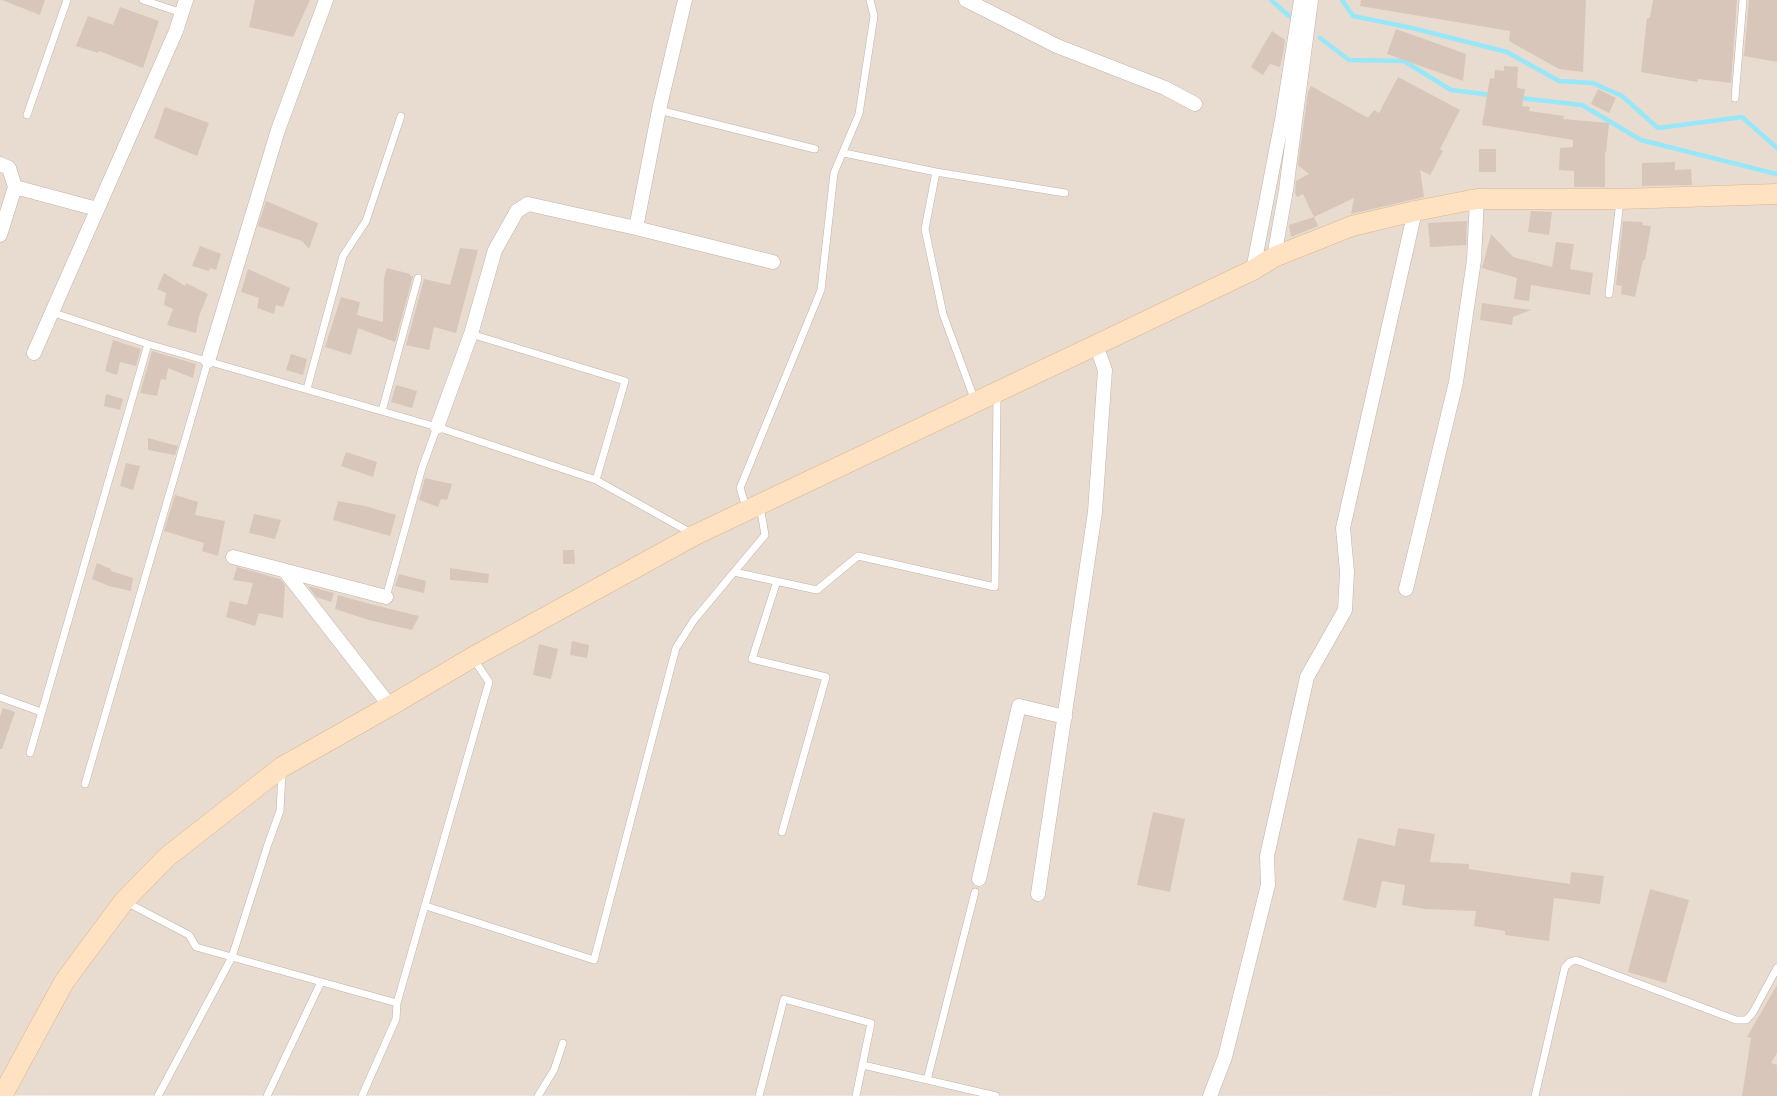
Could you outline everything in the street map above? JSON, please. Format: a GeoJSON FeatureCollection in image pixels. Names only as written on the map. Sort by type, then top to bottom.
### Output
{"type":"FeatureCollection","features":[{"type":"Feature","properties":{"kind":"main road"},"geometry":{"type":"LineString","coordinates":[[2,1096],[64,982],[124,901],[167,857],[282,767],[473,657],[695,535],[1253,270],[1274,257],[1352,226],[1477,199],[1620,199],[1777,194]]}},
{"type":"Feature","properties":{"kind":"street"},"geometry":{"type":"LineString","coordinates":[[208,361],[278,130],[326,0]]}},
{"type":"Feature","properties":{"kind":"street"},"geometry":{"type":"LineString","coordinates":[[636,228],[659,110],[685,0]]}},
{"type":"Feature","properties":{"kind":"street"},"geometry":{"type":"LineString","coordinates":[[966,0],[1057,46],[1165,88],[1195,104]]}},
{"type":"Feature","properties":{"kind":"street"},"geometry":{"type":"LineString","coordinates":[[1253,270],[1282,120],[1301,0]]}},
{"type":"Feature","properties":{"kind":"street"},"geometry":{"type":"LineString","coordinates":[[1274,257],[1286,190],[1311,0]]}},
{"type":"Feature","properties":{"kind":"street"},"geometry":{"type":"LineString","coordinates":[[34,353],[176,31],[184,6]]}},
{"type":"Feature","properties":{"kind":"street"},"geometry":{"type":"LineString","coordinates":[[0,164],[9,168],[15,187],[0,235]]}},
{"type":"Feature","properties":{"kind":"street"},"geometry":{"type":"LineString","coordinates":[[15,187],[97,209]]}},
{"type":"Feature","properties":{"kind":"street"},"geometry":{"type":"LineString","coordinates":[[1406,590],[1456,382],[1474,260],[1477,199]]}},
{"type":"Feature","properties":{"kind":"street"},"geometry":{"type":"LineString","coordinates":[[437,427],[471,334],[495,250],[517,211],[528,204],[773,262]]}},
{"type":"Feature","properties":{"kind":"street"},"geometry":{"type":"LineString","coordinates":[[1210,1096],[1225,1057],[1268,885],[1266,856],[1307,677],[1345,610],[1347,572],[1343,528],[1415,211]]}},
{"type":"Feature","properties":{"kind":"street"},"geometry":{"type":"LineString","coordinates":[[1038,894],[1095,512],[1105,370],[1096,345]]}},
{"type":"Feature","properties":{"kind":"street"},"geometry":{"type":"LineString","coordinates":[[233,557],[386,597]]}},
{"type":"Feature","properties":{"kind":"street"},"geometry":{"type":"LineString","coordinates":[[285,571],[390,706]]}},
{"type":"Feature","properties":{"kind":"street"},"geometry":{"type":"LineString","coordinates":[[977,885],[1018,706],[1065,717]]}},
{"type":"Feature","properties":{"kind":"lane"},"geometry":{"type":"LineString","coordinates":[[27,115],[67,0]]}},
{"type":"Feature","properties":{"kind":"lane"},"geometry":{"type":"LineString","coordinates":[[143,0],[184,6]]}},
{"type":"Feature","properties":{"kind":"lane"},"geometry":{"type":"LineString","coordinates":[[426,906],[594,960],[676,648],[694,620],[765,535],[753,507],[740,488],[821,290],[834,173],[859,114],[874,16],[870,0]]}},
{"type":"Feature","properties":{"kind":"lane"},"geometry":{"type":"LineString","coordinates":[[1735,98],[1743,0]]}},
{"type":"Feature","properties":{"kind":"lane"},"geometry":{"type":"LineString","coordinates":[[659,110],[815,149]]}},
{"type":"Feature","properties":{"kind":"lane"},"geometry":{"type":"LineString","coordinates":[[307,389],[344,256],[366,220],[401,116]]}},
{"type":"Feature","properties":{"kind":"lane"},"geometry":{"type":"LineString","coordinates":[[844,153],[936,172],[1065,193]]}},
{"type":"Feature","properties":{"kind":"lane"},"geometry":{"type":"LineString","coordinates":[[936,172],[925,229],[943,314],[975,402]]}},
{"type":"Feature","properties":{"kind":"lane"},"geometry":{"type":"LineString","coordinates":[[1609,294],[1620,199]]}},
{"type":"Feature","properties":{"kind":"lane"},"geometry":{"type":"LineString","coordinates":[[382,411],[418,278]]}},
{"type":"Feature","properties":{"kind":"lane"},"geometry":{"type":"LineString","coordinates":[[51,312],[148,344],[437,427],[596,480],[695,535]]}},
{"type":"Feature","properties":{"kind":"lane"},"geometry":{"type":"LineString","coordinates":[[471,334],[625,381],[596,480]]}},
{"type":"Feature","properties":{"kind":"lane"},"geometry":{"type":"LineString","coordinates":[[30,753],[148,344]]}},
{"type":"Feature","properties":{"kind":"lane"},"geometry":{"type":"LineString","coordinates":[[85,784],[208,361]]}},
{"type":"Feature","properties":{"kind":"lane"},"geometry":{"type":"LineString","coordinates":[[734,572],[817,590],[858,556],[995,587],[997,392]]}},
{"type":"Feature","properties":{"kind":"lane"},"geometry":{"type":"LineString","coordinates":[[386,597],[422,468],[437,427]]}},
{"type":"Feature","properties":{"kind":"lane"},"geometry":{"type":"LineString","coordinates":[[777,581],[752,659],[826,677],[782,832]]}},
{"type":"Feature","properties":{"kind":"lane"},"geometry":{"type":"LineString","coordinates":[[362,1096],[396,1019],[397,1003],[489,682],[473,657]]}},
{"type":"Feature","properties":{"kind":"lane"},"geometry":{"type":"LineString","coordinates":[[0,697],[41,712]]}},
{"type":"Feature","properties":{"kind":"lane"},"geometry":{"type":"LineString","coordinates":[[158,1096],[232,957],[280,812],[282,767]]}},
{"type":"Feature","properties":{"kind":"lane"},"geometry":{"type":"LineString","coordinates":[[927,1080],[977,885]]}},
{"type":"Feature","properties":{"kind":"lane"},"geometry":{"type":"LineString","coordinates":[[124,901],[189,935],[196,947],[397,1003]]}},
{"type":"Feature","properties":{"kind":"lane"},"geometry":{"type":"LineString","coordinates":[[1535,1096],[1565,967],[1570,962],[1576,960],[1736,1020],[1746,1020],[1752,1014],[1777,968]]}},
{"type":"Feature","properties":{"kind":"lane"},"geometry":{"type":"LineString","coordinates":[[267,1096],[321,982]]}},
{"type":"Feature","properties":{"kind":"lane"},"geometry":{"type":"LineString","coordinates":[[759,1096],[784,999],[871,1023],[856,1096]]}},
{"type":"Feature","properties":{"kind":"lane"},"geometry":{"type":"LineString","coordinates":[[538,1096],[554,1070],[563,1042]]}},
{"type":"Feature","properties":{"kind":"lane"},"geometry":{"type":"LineString","coordinates":[[863,1065],[996,1096]]}},
{"type":"Feature","properties":{"kind":"shaded area"},"geometry":{"type":"Polygon","coordinates":[[[0,0],[1777,0],[1777,1096],[0,1095],[0,0]]]}},
{"type":"Feature","properties":{"kind":"building"},"geometry":{"type":"Polygon","coordinates":[[[2,0],[45,0],[40,15],[2,0]]]}},
{"type":"Feature","properties":{"kind":"building"},"geometry":{"type":"Polygon","coordinates":[[[255,0],[310,0],[293,37],[249,27],[255,0]]]}},
{"type":"Feature","properties":{"kind":"building"},"geometry":{"type":"Polygon","coordinates":[[[1361,0],[1586,0],[1583,72],[1559,69],[1509,41],[1510,31],[1360,6],[1361,0]]]}},
{"type":"Feature","properties":{"kind":"building"},"geometry":{"type":"Polygon","coordinates":[[[1653,0],[1737,0],[1731,83],[1698,79],[1697,82],[1641,72],[1647,18],[1650,18],[1653,0]]]}},
{"type":"Feature","properties":{"kind":"building"},"geometry":{"type":"Polygon","coordinates":[[[1749,0],[1777,0],[1777,62],[1744,56],[1749,0]]]}},
{"type":"Feature","properties":{"kind":"building"},"geometry":{"type":"Polygon","coordinates":[[[120,7],[159,21],[143,68],[99,51],[98,53],[76,46],[88,16],[113,25],[120,7]]]}},
{"type":"Feature","properties":{"kind":"building"},"geometry":{"type":"Polygon","coordinates":[[[1396,29],[1466,54],[1463,81],[1387,54],[1396,29]]]}},
{"type":"Feature","properties":{"kind":"building"},"geometry":{"type":"Polygon","coordinates":[[[1272,31],[1285,40],[1283,54],[1280,67],[1270,64],[1263,75],[1251,67],[1272,31]]]}},
{"type":"Feature","properties":{"kind":"building"},"geometry":{"type":"Polygon","coordinates":[[[1504,66],[1518,67],[1517,88],[1525,89],[1522,106],[1530,107],[1529,111],[1564,116],[1563,119],[1609,123],[1605,152],[1605,187],[1574,187],[1574,171],[1559,170],[1560,148],[1573,147],[1573,140],[1482,125],[1490,78],[1494,79],[1495,70],[1504,71],[1504,66]]]}},
{"type":"Feature","properties":{"kind":"building"},"geometry":{"type":"Polygon","coordinates":[[[1398,77],[1460,110],[1440,149],[1443,151],[1430,175],[1420,170],[1424,197],[1351,214],[1354,198],[1314,217],[1303,194],[1297,197],[1295,193],[1296,181],[1309,174],[1298,165],[1308,92],[1311,86],[1368,118],[1374,110],[1379,113],[1398,77]]]}},
{"type":"Feature","properties":{"kind":"building"},"geometry":{"type":"Polygon","coordinates":[[[1598,89],[1616,98],[1609,113],[1591,104],[1598,89]]]}},
{"type":"Feature","properties":{"kind":"building"},"geometry":{"type":"Polygon","coordinates":[[[165,107],[209,123],[197,156],[154,138],[165,107]]]}},
{"type":"Feature","properties":{"kind":"building"},"geometry":{"type":"Polygon","coordinates":[[[1479,149],[1496,149],[1496,172],[1479,172],[1479,149]]]}},
{"type":"Feature","properties":{"kind":"building"},"geometry":{"type":"Polygon","coordinates":[[[1675,162],[1675,170],[1691,169],[1692,185],[1642,186],[1642,163],[1675,162]]]}},
{"type":"Feature","properties":{"kind":"building"},"geometry":{"type":"Polygon","coordinates":[[[266,201],[318,223],[309,249],[302,241],[258,226],[266,201]]]}},
{"type":"Feature","properties":{"kind":"building"},"geometry":{"type":"Polygon","coordinates":[[[1531,211],[1552,212],[1549,235],[1528,232],[1531,211]]]}},
{"type":"Feature","properties":{"kind":"building"},"geometry":{"type":"Polygon","coordinates":[[[1314,217],[1318,226],[1291,237],[1289,225],[1314,217]]]}},
{"type":"Feature","properties":{"kind":"building"},"geometry":{"type":"Polygon","coordinates":[[[1467,221],[1466,245],[1430,247],[1428,223],[1467,221]]]}},
{"type":"Feature","properties":{"kind":"building"},"geometry":{"type":"Polygon","coordinates":[[[1623,221],[1643,222],[1642,225],[1651,226],[1635,297],[1621,294],[1622,286],[1616,285],[1623,221]]]}},
{"type":"Feature","properties":{"kind":"building"},"geometry":{"type":"Polygon","coordinates":[[[1491,234],[1513,257],[1552,267],[1556,242],[1574,244],[1570,269],[1593,273],[1590,295],[1531,285],[1529,301],[1514,299],[1517,278],[1482,268],[1491,234]]]}},
{"type":"Feature","properties":{"kind":"building"},"geometry":{"type":"Polygon","coordinates":[[[200,246],[221,254],[216,270],[210,268],[209,271],[192,266],[200,246]]]}},
{"type":"Feature","properties":{"kind":"building"},"geometry":{"type":"Polygon","coordinates":[[[460,248],[478,250],[456,333],[434,327],[429,350],[406,345],[424,279],[450,285],[460,248]]]}},
{"type":"Feature","properties":{"kind":"building"},"geometry":{"type":"Polygon","coordinates":[[[387,268],[413,276],[395,342],[358,328],[351,355],[325,347],[341,297],[360,302],[357,315],[383,322],[384,278],[387,268]]]}},
{"type":"Feature","properties":{"kind":"building"},"geometry":{"type":"Polygon","coordinates":[[[248,269],[290,288],[283,307],[276,305],[274,314],[257,308],[259,298],[241,292],[248,269]]]}},
{"type":"Feature","properties":{"kind":"building"},"geometry":{"type":"Polygon","coordinates":[[[164,273],[185,286],[186,283],[208,294],[199,316],[196,333],[167,325],[173,309],[164,305],[166,293],[157,289],[164,273]]]}},
{"type":"Feature","properties":{"kind":"building"},"geometry":{"type":"Polygon","coordinates":[[[1482,303],[1531,310],[1513,317],[1512,325],[1480,320],[1482,303]]]}},
{"type":"Feature","properties":{"kind":"building"},"geometry":{"type":"Polygon","coordinates":[[[113,340],[141,349],[136,366],[120,362],[117,375],[105,371],[113,340]]]}},
{"type":"Feature","properties":{"kind":"building"},"geometry":{"type":"Polygon","coordinates":[[[152,351],[196,364],[193,378],[168,368],[166,380],[161,379],[157,396],[140,393],[152,351]]]}},
{"type":"Feature","properties":{"kind":"building"},"geometry":{"type":"Polygon","coordinates":[[[291,354],[307,359],[303,375],[286,370],[291,354]]]}},
{"type":"Feature","properties":{"kind":"building"},"geometry":{"type":"Polygon","coordinates":[[[396,385],[417,391],[412,408],[391,402],[396,385]]]}},
{"type":"Feature","properties":{"kind":"building"},"geometry":{"type":"Polygon","coordinates":[[[106,394],[123,399],[120,410],[104,406],[106,394]]]}},
{"type":"Feature","properties":{"kind":"building"},"geometry":{"type":"Polygon","coordinates":[[[148,438],[178,446],[175,455],[148,450],[148,438]]]}},
{"type":"Feature","properties":{"kind":"building"},"geometry":{"type":"Polygon","coordinates":[[[346,452],[377,462],[373,477],[341,466],[346,452]]]}},
{"type":"Feature","properties":{"kind":"building"},"geometry":{"type":"Polygon","coordinates":[[[126,463],[140,466],[133,490],[120,486],[126,463]]]}},
{"type":"Feature","properties":{"kind":"building"},"geometry":{"type":"Polygon","coordinates":[[[425,478],[452,484],[447,500],[441,499],[438,507],[419,500],[425,478]]]}},
{"type":"Feature","properties":{"kind":"building"},"geometry":{"type":"Polygon","coordinates":[[[175,495],[198,502],[195,515],[225,521],[218,556],[202,551],[204,543],[164,531],[175,495]]]}},
{"type":"Feature","properties":{"kind":"building"},"geometry":{"type":"Polygon","coordinates":[[[338,501],[396,515],[390,536],[333,520],[338,501]]]}},
{"type":"Feature","properties":{"kind":"building"},"geometry":{"type":"Polygon","coordinates":[[[254,514],[281,520],[275,539],[249,533],[254,514]]]}},
{"type":"Feature","properties":{"kind":"building"},"geometry":{"type":"Polygon","coordinates":[[[563,550],[574,550],[575,564],[563,564],[563,550]]]}},
{"type":"Feature","properties":{"kind":"building"},"geometry":{"type":"Polygon","coordinates":[[[97,563],[111,571],[133,578],[131,591],[92,579],[97,563]]]}},
{"type":"Feature","properties":{"kind":"building"},"geometry":{"type":"Polygon","coordinates":[[[237,567],[280,579],[285,585],[283,618],[259,613],[255,626],[226,617],[230,601],[247,605],[253,583],[233,580],[237,567]]]}},
{"type":"Feature","properties":{"kind":"building"},"geometry":{"type":"Polygon","coordinates":[[[450,568],[489,574],[488,583],[450,580],[450,568]]]}},
{"type":"Feature","properties":{"kind":"building"},"geometry":{"type":"Polygon","coordinates":[[[399,574],[426,581],[424,593],[395,586],[399,574]]]}},
{"type":"Feature","properties":{"kind":"building"},"geometry":{"type":"Polygon","coordinates":[[[308,586],[334,593],[331,602],[316,597],[308,586]]]}},
{"type":"Feature","properties":{"kind":"building"},"geometry":{"type":"Polygon","coordinates":[[[338,595],[419,616],[412,630],[369,620],[335,609],[338,595]]]}},
{"type":"Feature","properties":{"kind":"building"},"geometry":{"type":"Polygon","coordinates":[[[572,641],[589,645],[587,658],[570,655],[572,641]]]}},
{"type":"Feature","properties":{"kind":"building"},"geometry":{"type":"Polygon","coordinates":[[[539,644],[558,649],[551,679],[533,675],[539,644]]]}},
{"type":"Feature","properties":{"kind":"building"},"geometry":{"type":"Polygon","coordinates":[[[3,708],[15,712],[2,749],[0,749],[0,717],[3,708]]]}},
{"type":"Feature","properties":{"kind":"building"},"geometry":{"type":"Polygon","coordinates":[[[1153,812],[1185,819],[1170,892],[1137,885],[1153,812]]]}},
{"type":"Feature","properties":{"kind":"building"},"geometry":{"type":"Polygon","coordinates":[[[1398,828],[1435,834],[1430,862],[1469,864],[1469,869],[1570,884],[1571,872],[1604,876],[1600,904],[1554,898],[1549,941],[1505,935],[1505,931],[1474,926],[1476,911],[1425,909],[1402,905],[1405,885],[1382,881],[1376,908],[1343,900],[1358,838],[1395,846],[1398,828]]]}},
{"type":"Feature","properties":{"kind":"building"},"geometry":{"type":"Polygon","coordinates":[[[1650,889],[1689,900],[1666,983],[1628,972],[1650,889]]]}},
{"type":"Feature","properties":{"kind":"building"},"geometry":{"type":"Polygon","coordinates":[[[1777,985],[1777,1053],[1771,1063],[1777,1065],[1777,1096],[1742,1096],[1751,1038],[1747,1037],[1777,985]]]}},
{"type":"Feature","properties":{"kind":"waterway"},"geometry":{"type":"LineString","coordinates":[[1271,0],[1289,16]]}},
{"type":"Feature","properties":{"kind":"waterway"},"geometry":{"type":"LineString","coordinates":[[1342,0],[1353,16],[1507,52],[1559,81],[1593,83],[1622,96],[1658,128],[1742,117],[1777,148]]}},
{"type":"Feature","properties":{"kind":"waterway"},"geometry":{"type":"LineString","coordinates":[[1320,38],[1349,60],[1404,61],[1451,90],[1491,95]]}},
{"type":"Feature","properties":{"kind":"waterway"},"geometry":{"type":"LineString","coordinates":[[1520,98],[1582,105],[1641,140],[1777,174]]}}]}
